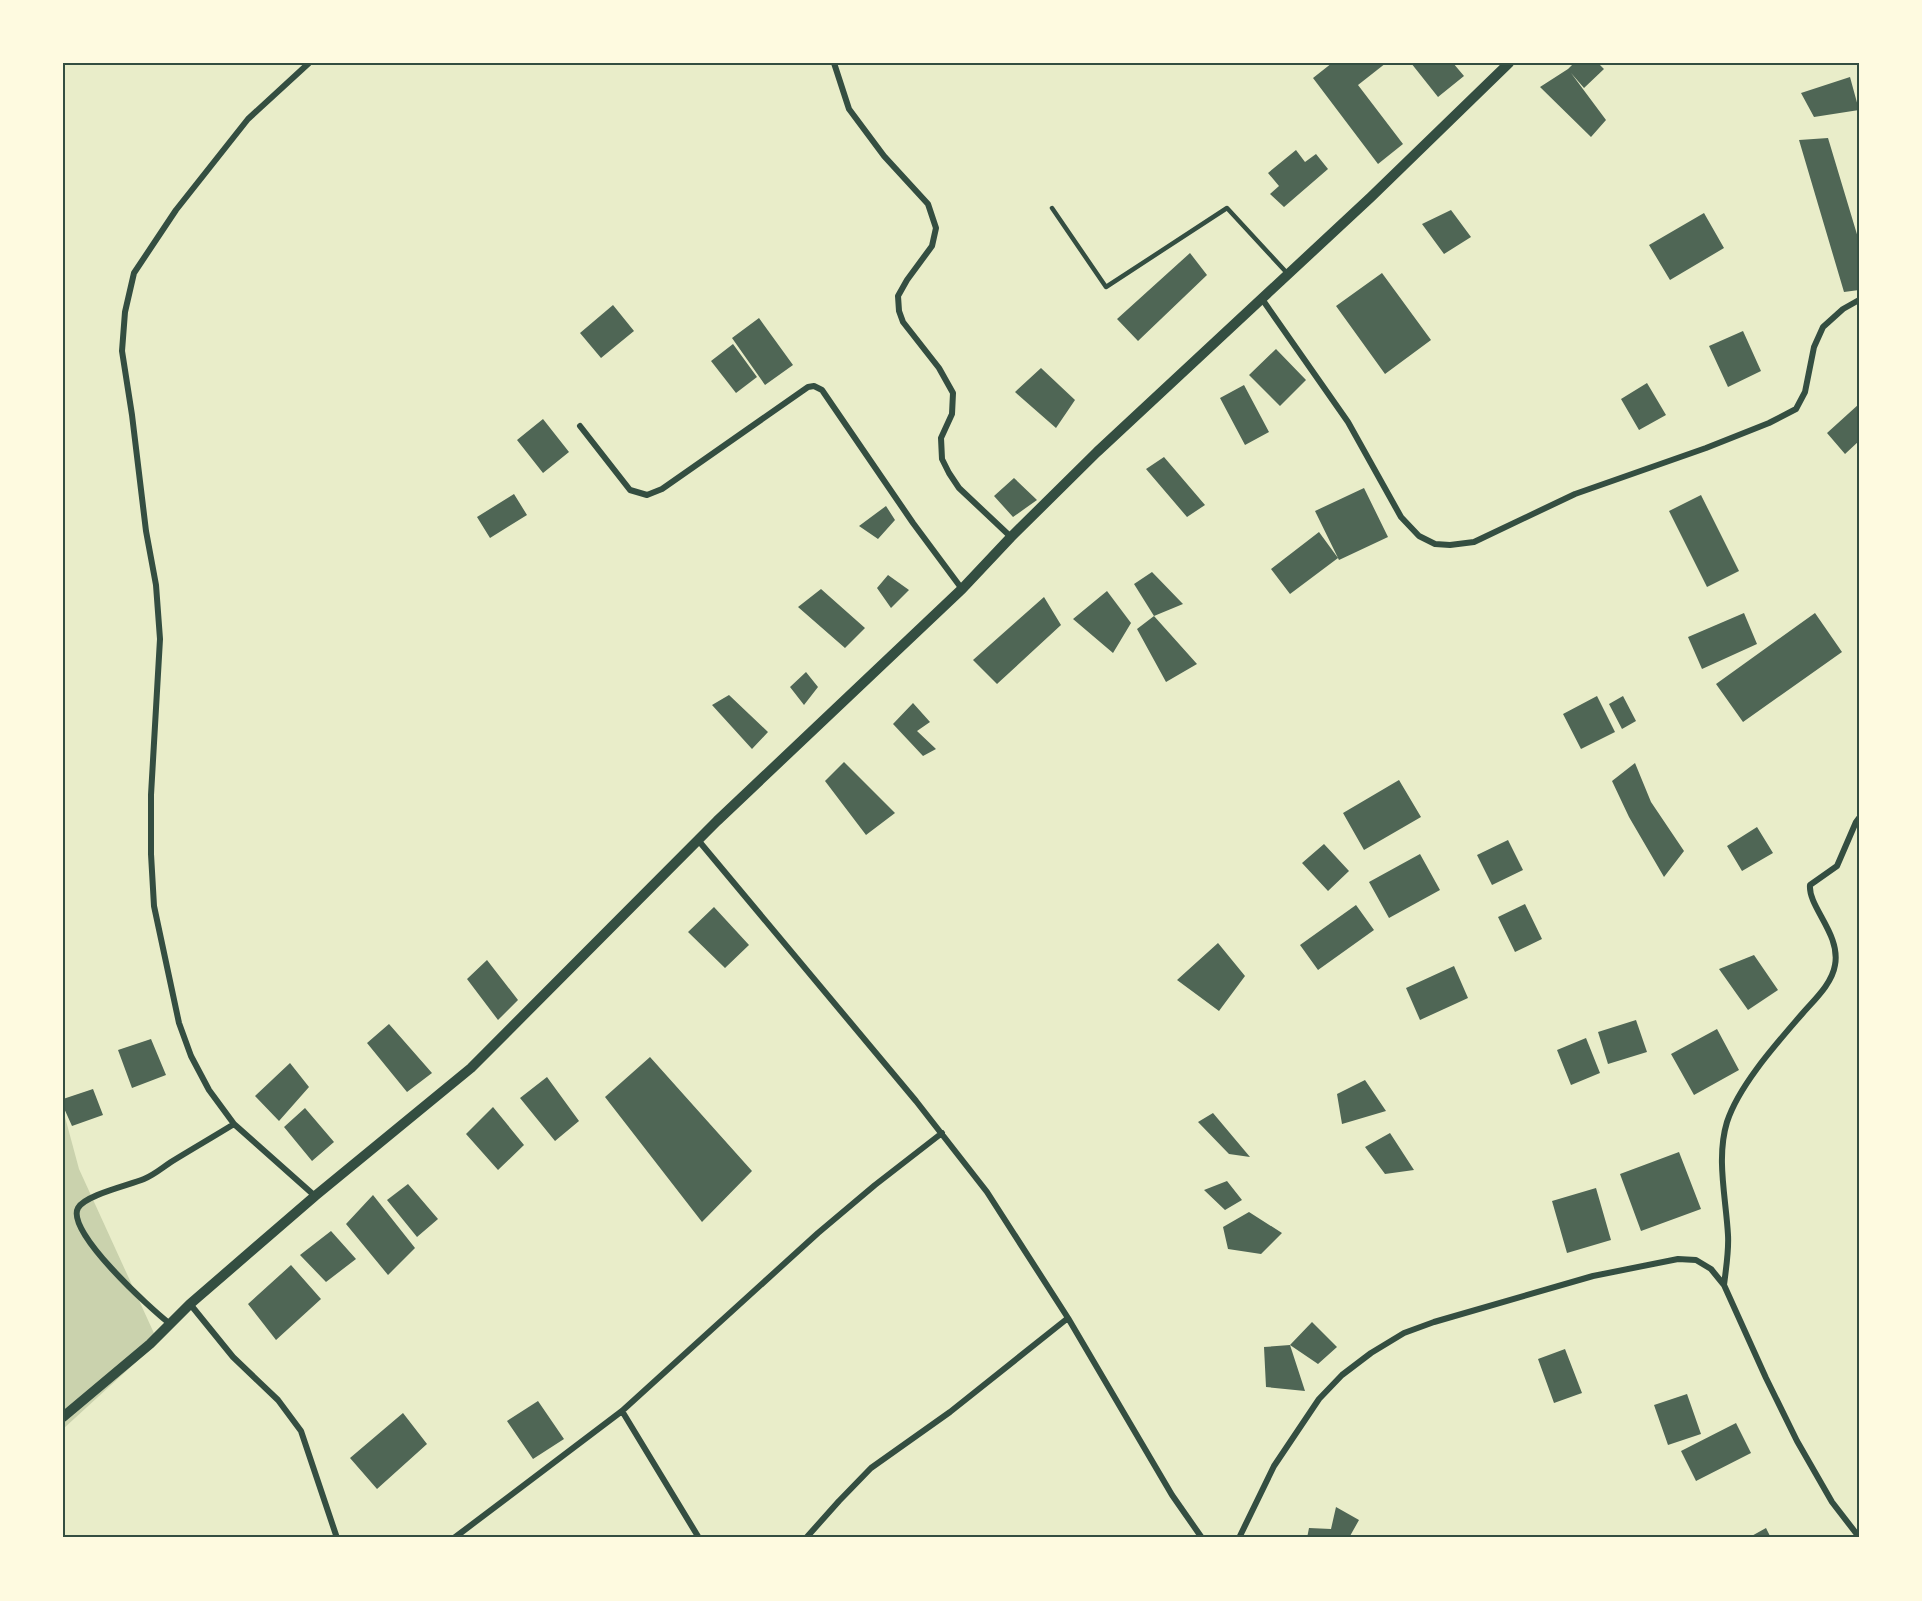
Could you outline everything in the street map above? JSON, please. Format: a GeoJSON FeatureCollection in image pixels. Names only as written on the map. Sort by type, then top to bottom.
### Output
{"type":"FeatureCollection","features":[{"type":"Feature","properties":{"kind":"street"},"geometry":{"type":"LineString","coordinates":[[309,63],[248,119],[176,210],[134,273],[125,312],[122,351],[146,531],[156,585],[160,639],[151,795],[151,854],[154,906],[174,1002],[191,1056],[209,1090],[234,1124],[315,1196]]}},
{"type":"Feature","properties":{"kind":"street"},"geometry":{"type":"LineString","coordinates":[[834,63],[849,109],[884,156],[928,204],[936,228],[932,246],[898,296],[899,311],[903,322],[939,368],[953,393],[952,414],[941,438],[942,459],[959,488],[1011,537]]}},
{"type":"Feature","properties":{"kind":"street"},"geometry":{"type":"LineString","coordinates":[[63,1417],[150,1344],[168,1323],[315,1196],[471,1068],[698,840],[962,589],[1011,537],[1188,366],[1289,275],[1509,63]]}},
{"type":"Feature","properties":{"kind":"street"},"geometry":{"type":"LineString","coordinates":[[1262,299],[1348,422],[1401,517],[1419,537],[1435,544],[1450,545],[1474,542],[1575,494],[1706,448],[1769,423],[1796,409],[1805,392],[1812,355],[1823,327],[1843,309],[1859,300]]}},
{"type":"Feature","properties":{"kind":"street"},"geometry":{"type":"LineString","coordinates":[[580,426],[630,490],[647,495],[662,489],[808,387],[814,386],[822,390],[907,514],[962,589]]}},
{"type":"Feature","properties":{"kind":"street"},"geometry":{"type":"LineString","coordinates":[[1724,1285],[1728,1236],[1722,1153],[1727,1121],[1747,1084],[1771,1050],[1827,984],[1835,966],[1835,945],[1812,895],[1810,885],[1837,867],[1859,818]]}},
{"type":"Feature","properties":{"kind":"street"},"geometry":{"type":"LineString","coordinates":[[698,840],[942,1133],[987,1192],[1068,1318],[1166,1485],[1202,1538]]}},
{"type":"Feature","properties":{"kind":"street"},"geometry":{"type":"LineString","coordinates":[[168,1323],[106,1263],[84,1234],[76,1216],[78,1207],[87,1200],[152,1174],[234,1124]]}},
{"type":"Feature","properties":{"kind":"street"},"geometry":{"type":"LineString","coordinates":[[454,1538],[622,1411],[826,1226],[942,1133]]}},
{"type":"Feature","properties":{"kind":"street"},"geometry":{"type":"LineString","coordinates":[[1239,1538],[1274,1466],[1319,1399],[1342,1375],[1371,1353],[1404,1333],[1593,1276],[1678,1259],[1696,1260],[1711,1269],[1724,1285],[1797,1441],[1832,1502],[1859,1537]]}},
{"type":"Feature","properties":{"kind":"street"},"geometry":{"type":"LineString","coordinates":[[190,1304],[233,1357],[278,1400],[301,1431],[337,1538]]}},
{"type":"Feature","properties":{"kind":"street"},"geometry":{"type":"LineString","coordinates":[[806,1538],[871,1468],[950,1412],[1068,1318]]}},
{"type":"Feature","properties":{"kind":"street"},"geometry":{"type":"LineString","coordinates":[[622,1411],[699,1538]]}},
{"type":"Feature","properties":{"kind":"lane"},"geometry":{"type":"LineString","coordinates":[[1052,208],[1106,287],[1227,208],[1289,275]]}},
{"type":"Feature","properties":{"kind":"green space"},"geometry":{"type":"Polygon","coordinates":[[[63,1117],[65,1117],[79,1169],[158,1342],[63,1429],[63,1117]]]}},
{"type":"Feature","properties":{"kind":"building"},"geometry":{"type":"Polygon","coordinates":[[[1332,63],[1386,63],[1358,85],[1403,144],[1378,164],[1313,78],[1332,63]]]}},
{"type":"Feature","properties":{"kind":"building"},"geometry":{"type":"Polygon","coordinates":[[[1411,63],[1453,63],[1464,76],[1438,97],[1411,63]]]}},
{"type":"Feature","properties":{"kind":"building"},"geometry":{"type":"Polygon","coordinates":[[[1574,63],[1598,63],[1604,69],[1584,88],[1571,73],[1606,120],[1591,137],[1540,87],[1574,63]]]}},
{"type":"Feature","properties":{"kind":"building"},"geometry":{"type":"Polygon","coordinates":[[[1850,77],[1859,110],[1814,117],[1801,93],[1850,77]]]}},
{"type":"Feature","properties":{"kind":"building"},"geometry":{"type":"Polygon","coordinates":[[[1828,138],[1859,241],[1859,290],[1844,292],[1799,140],[1828,138]]]}},
{"type":"Feature","properties":{"kind":"building"},"geometry":{"type":"Polygon","coordinates":[[[1296,150],[1305,162],[1316,154],[1328,169],[1284,207],[1270,194],[1279,186],[1268,173],[1296,150]]]}},
{"type":"Feature","properties":{"kind":"building"},"geometry":{"type":"Polygon","coordinates":[[[1451,210],[1471,237],[1444,254],[1422,224],[1451,210]]]}},
{"type":"Feature","properties":{"kind":"building"},"geometry":{"type":"Polygon","coordinates":[[[1704,213],[1724,248],[1670,280],[1649,245],[1704,213]]]}},
{"type":"Feature","properties":{"kind":"building"},"geometry":{"type":"Polygon","coordinates":[[[1190,253],[1207,275],[1138,341],[1117,319],[1190,253]]]}},
{"type":"Feature","properties":{"kind":"building"},"geometry":{"type":"Polygon","coordinates":[[[1382,273],[1431,340],[1385,374],[1336,306],[1382,273]]]}},
{"type":"Feature","properties":{"kind":"building"},"geometry":{"type":"Polygon","coordinates":[[[613,305],[634,331],[601,358],[580,333],[613,305]]]}},
{"type":"Feature","properties":{"kind":"building"},"geometry":{"type":"Polygon","coordinates":[[[759,318],[793,365],[765,385],[732,338],[759,318]]]}},
{"type":"Feature","properties":{"kind":"building"},"geometry":{"type":"Polygon","coordinates":[[[1743,331],[1761,371],[1728,387],[1709,346],[1743,331]]]}},
{"type":"Feature","properties":{"kind":"building"},"geometry":{"type":"Polygon","coordinates":[[[733,344],[757,377],[736,393],[711,361],[733,344]]]}},
{"type":"Feature","properties":{"kind":"building"},"geometry":{"type":"Polygon","coordinates":[[[1276,349],[1306,380],[1280,406],[1249,375],[1276,349]]]}},
{"type":"Feature","properties":{"kind":"building"},"geometry":{"type":"Polygon","coordinates":[[[1041,368],[1075,400],[1056,428],[1015,392],[1041,368]]]}},
{"type":"Feature","properties":{"kind":"building"},"geometry":{"type":"Polygon","coordinates":[[[1647,383],[1666,415],[1639,430],[1621,399],[1647,383]]]}},
{"type":"Feature","properties":{"kind":"building"},"geometry":{"type":"Polygon","coordinates":[[[1244,385],[1269,432],[1245,445],[1220,398],[1244,385]]]}},
{"type":"Feature","properties":{"kind":"building"},"geometry":{"type":"Polygon","coordinates":[[[1859,404],[1859,441],[1845,454],[1827,433],[1859,404]]]}},
{"type":"Feature","properties":{"kind":"building"},"geometry":{"type":"Polygon","coordinates":[[[543,419],[569,452],[543,473],[517,440],[543,419]]]}},
{"type":"Feature","properties":{"kind":"building"},"geometry":{"type":"Polygon","coordinates":[[[1164,457],[1205,505],[1187,517],[1146,469],[1164,457]]]}},
{"type":"Feature","properties":{"kind":"building"},"geometry":{"type":"Polygon","coordinates":[[[1014,478],[1037,500],[1013,517],[994,496],[1014,478]]]}},
{"type":"Feature","properties":{"kind":"building"},"geometry":{"type":"Polygon","coordinates":[[[1364,488],[1388,537],[1339,560],[1315,511],[1364,488]]]}},
{"type":"Feature","properties":{"kind":"building"},"geometry":{"type":"Polygon","coordinates":[[[514,494],[527,515],[490,538],[477,517],[514,494]]]}},
{"type":"Feature","properties":{"kind":"building"},"geometry":{"type":"Polygon","coordinates":[[[1701,495],[1739,571],[1707,587],[1669,511],[1701,495]]]}},
{"type":"Feature","properties":{"kind":"building"},"geometry":{"type":"Polygon","coordinates":[[[886,506],[895,520],[878,539],[859,526],[886,506]]]}},
{"type":"Feature","properties":{"kind":"building"},"geometry":{"type":"Polygon","coordinates":[[[1319,532],[1338,558],[1290,594],[1271,569],[1319,532]]]}},
{"type":"Feature","properties":{"kind":"building"},"geometry":{"type":"Polygon","coordinates":[[[1152,572],[1183,604],[1154,616],[1134,584],[1152,572]]]}},
{"type":"Feature","properties":{"kind":"building"},"geometry":{"type":"Polygon","coordinates":[[[888,575],[909,590],[891,608],[877,588],[888,575]]]}},
{"type":"Feature","properties":{"kind":"building"},"geometry":{"type":"Polygon","coordinates":[[[821,589],[865,628],[845,648],[798,607],[821,589]]]}},
{"type":"Feature","properties":{"kind":"building"},"geometry":{"type":"Polygon","coordinates":[[[1107,591],[1131,623],[1113,653],[1073,619],[1107,591]]]}},
{"type":"Feature","properties":{"kind":"building"},"geometry":{"type":"Polygon","coordinates":[[[1044,597],[1061,625],[997,684],[973,660],[1044,597]]]}},
{"type":"Feature","properties":{"kind":"building"},"geometry":{"type":"Polygon","coordinates":[[[1744,613],[1757,644],[1702,669],[1688,637],[1744,613]]]}},
{"type":"Feature","properties":{"kind":"building"},"geometry":{"type":"Polygon","coordinates":[[[1815,613],[1842,652],[1743,722],[1716,684],[1815,613]]]}},
{"type":"Feature","properties":{"kind":"building"},"geometry":{"type":"Polygon","coordinates":[[[1154,616],[1197,664],[1166,682],[1137,629],[1154,616]]]}},
{"type":"Feature","properties":{"kind":"building"},"geometry":{"type":"Polygon","coordinates":[[[806,672],[818,687],[804,705],[790,687],[806,672]]]}},
{"type":"Feature","properties":{"kind":"building"},"geometry":{"type":"Polygon","coordinates":[[[729,695],[768,732],[752,749],[712,705],[729,695]]]}},
{"type":"Feature","properties":{"kind":"building"},"geometry":{"type":"Polygon","coordinates":[[[1597,696],[1615,732],[1581,749],[1563,714],[1597,696]]]}},
{"type":"Feature","properties":{"kind":"building"},"geometry":{"type":"Polygon","coordinates":[[[1623,696],[1636,721],[1622,729],[1609,704],[1623,696]]]}},
{"type":"Feature","properties":{"kind":"building"},"geometry":{"type":"Polygon","coordinates":[[[913,703],[930,722],[917,731],[936,749],[923,756],[893,724],[913,703]]]}},
{"type":"Feature","properties":{"kind":"building"},"geometry":{"type":"Polygon","coordinates":[[[844,762],[895,813],[866,835],[825,781],[844,762]]]}},
{"type":"Feature","properties":{"kind":"building"},"geometry":{"type":"Polygon","coordinates":[[[1635,763],[1651,802],[1684,851],[1664,877],[1629,817],[1612,781],[1635,763]]]}},
{"type":"Feature","properties":{"kind":"building"},"geometry":{"type":"Polygon","coordinates":[[[1399,780],[1421,817],[1364,850],[1343,813],[1399,780]]]}},
{"type":"Feature","properties":{"kind":"building"},"geometry":{"type":"Polygon","coordinates":[[[1757,827],[1773,853],[1742,871],[1727,846],[1757,827]]]}},
{"type":"Feature","properties":{"kind":"building"},"geometry":{"type":"Polygon","coordinates":[[[1508,840],[1523,870],[1492,885],[1477,855],[1508,840]]]}},
{"type":"Feature","properties":{"kind":"building"},"geometry":{"type":"Polygon","coordinates":[[[1324,844],[1349,871],[1328,891],[1302,863],[1324,844]]]}},
{"type":"Feature","properties":{"kind":"building"},"geometry":{"type":"Polygon","coordinates":[[[1420,854],[1440,890],[1389,918],[1369,882],[1420,854]]]}},
{"type":"Feature","properties":{"kind":"building"},"geometry":{"type":"Polygon","coordinates":[[[1525,904],[1542,939],[1515,952],[1498,917],[1525,904]]]}},
{"type":"Feature","properties":{"kind":"building"},"geometry":{"type":"Polygon","coordinates":[[[1356,905],[1374,930],[1318,970],[1300,945],[1356,905]]]}},
{"type":"Feature","properties":{"kind":"building"},"geometry":{"type":"Polygon","coordinates":[[[714,907],[749,945],[725,968],[688,932],[714,907]]]}},
{"type":"Feature","properties":{"kind":"building"},"geometry":{"type":"Polygon","coordinates":[[[1218,943],[1245,976],[1219,1011],[1177,980],[1218,943]]]}},
{"type":"Feature","properties":{"kind":"building"},"geometry":{"type":"Polygon","coordinates":[[[1754,955],[1778,990],[1748,1010],[1719,969],[1754,955]]]}},
{"type":"Feature","properties":{"kind":"building"},"geometry":{"type":"Polygon","coordinates":[[[487,960],[518,1000],[498,1020],[467,979],[487,960]]]}},
{"type":"Feature","properties":{"kind":"building"},"geometry":{"type":"Polygon","coordinates":[[[1454,966],[1468,998],[1420,1020],[1406,988],[1454,966]]]}},
{"type":"Feature","properties":{"kind":"building"},"geometry":{"type":"Polygon","coordinates":[[[1636,1020],[1647,1052],[1608,1064],[1598,1032],[1636,1020]]]}},
{"type":"Feature","properties":{"kind":"building"},"geometry":{"type":"Polygon","coordinates":[[[389,1024],[432,1073],[407,1092],[367,1043],[389,1024]]]}},
{"type":"Feature","properties":{"kind":"building"},"geometry":{"type":"Polygon","coordinates":[[[1717,1029],[1739,1070],[1694,1095],[1671,1054],[1717,1029]]]}},
{"type":"Feature","properties":{"kind":"building"},"geometry":{"type":"Polygon","coordinates":[[[1586,1038],[1600,1073],[1571,1085],[1557,1050],[1586,1038]]]}},
{"type":"Feature","properties":{"kind":"building"},"geometry":{"type":"Polygon","coordinates":[[[151,1039],[166,1075],[132,1088],[118,1050],[151,1039]]]}},
{"type":"Feature","properties":{"kind":"building"},"geometry":{"type":"Polygon","coordinates":[[[650,1057],[752,1171],[702,1222],[605,1097],[650,1057]]]}},
{"type":"Feature","properties":{"kind":"building"},"geometry":{"type":"Polygon","coordinates":[[[290,1063],[309,1087],[279,1121],[255,1096],[290,1063]]]}},
{"type":"Feature","properties":{"kind":"building"},"geometry":{"type":"Polygon","coordinates":[[[547,1077],[579,1121],[555,1141],[520,1098],[547,1077]]]}},
{"type":"Feature","properties":{"kind":"building"},"geometry":{"type":"Polygon","coordinates":[[[1365,1080],[1386,1111],[1342,1124],[1337,1094],[1365,1080]]]}},
{"type":"Feature","properties":{"kind":"building"},"geometry":{"type":"Polygon","coordinates":[[[93,1089],[103,1115],[72,1126],[63,1106],[63,1099],[93,1089]]]}},
{"type":"Feature","properties":{"kind":"building"},"geometry":{"type":"Polygon","coordinates":[[[493,1107],[524,1145],[498,1170],[466,1134],[493,1107]]]}},
{"type":"Feature","properties":{"kind":"building"},"geometry":{"type":"Polygon","coordinates":[[[305,1108],[334,1142],[312,1161],[284,1127],[305,1108]]]}},
{"type":"Feature","properties":{"kind":"building"},"geometry":{"type":"Polygon","coordinates":[[[1213,1113],[1250,1157],[1229,1154],[1198,1122],[1213,1113]]]}},
{"type":"Feature","properties":{"kind":"building"},"geometry":{"type":"Polygon","coordinates":[[[1390,1133],[1414,1170],[1385,1174],[1365,1147],[1390,1133]]]}},
{"type":"Feature","properties":{"kind":"building"},"geometry":{"type":"Polygon","coordinates":[[[1679,1152],[1701,1209],[1641,1231],[1620,1174],[1679,1152]]]}},
{"type":"Feature","properties":{"kind":"building"},"geometry":{"type":"Polygon","coordinates":[[[1227,1181],[1242,1200],[1225,1210],[1204,1190],[1227,1181]]]}},
{"type":"Feature","properties":{"kind":"building"},"geometry":{"type":"Polygon","coordinates":[[[408,1184],[438,1219],[417,1237],[387,1200],[408,1184]]]}},
{"type":"Feature","properties":{"kind":"building"},"geometry":{"type":"Polygon","coordinates":[[[1596,1188],[1611,1240],[1567,1253],[1552,1201],[1596,1188]]]}},
{"type":"Feature","properties":{"kind":"building"},"geometry":{"type":"Polygon","coordinates":[[[373,1195],[415,1248],[388,1275],[346,1224],[373,1195]]]}},
{"type":"Feature","properties":{"kind":"building"},"geometry":{"type":"Polygon","coordinates":[[[1249,1212],[1282,1233],[1261,1254],[1228,1249],[1223,1227],[1249,1212]]]}},
{"type":"Feature","properties":{"kind":"building"},"geometry":{"type":"Polygon","coordinates":[[[331,1231],[356,1259],[326,1282],[300,1255],[331,1231]]]}},
{"type":"Feature","properties":{"kind":"building"},"geometry":{"type":"Polygon","coordinates":[[[291,1265],[321,1299],[276,1340],[248,1304],[291,1265]]]}},
{"type":"Feature","properties":{"kind":"building"},"geometry":{"type":"Polygon","coordinates":[[[1312,1322],[1337,1347],[1318,1364],[1290,1345],[1312,1322]]]}},
{"type":"Feature","properties":{"kind":"building"},"geometry":{"type":"Polygon","coordinates":[[[1290,1345],[1305,1391],[1266,1387],[1264,1347],[1290,1345]]]}},
{"type":"Feature","properties":{"kind":"building"},"geometry":{"type":"Polygon","coordinates":[[[1565,1349],[1582,1393],[1554,1403],[1538,1359],[1565,1349]]]}},
{"type":"Feature","properties":{"kind":"building"},"geometry":{"type":"Polygon","coordinates":[[[1687,1394],[1701,1434],[1668,1445],[1654,1405],[1687,1394]]]}},
{"type":"Feature","properties":{"kind":"building"},"geometry":{"type":"Polygon","coordinates":[[[538,1401],[564,1439],[533,1459],[507,1421],[538,1401]]]}},
{"type":"Feature","properties":{"kind":"building"},"geometry":{"type":"Polygon","coordinates":[[[403,1413],[427,1444],[377,1489],[350,1458],[403,1413]]]}},
{"type":"Feature","properties":{"kind":"building"},"geometry":{"type":"Polygon","coordinates":[[[1736,1423],[1751,1453],[1696,1481],[1681,1451],[1736,1423]]]}},
{"type":"Feature","properties":{"kind":"building"},"geometry":{"type":"Polygon","coordinates":[[[1336,1507],[1359,1520],[1350,1536],[1358,1538],[1307,1538],[1309,1528],[1331,1529],[1336,1507]]]}},
{"type":"Feature","properties":{"kind":"building"},"geometry":{"type":"Polygon","coordinates":[[[1766,1528],[1771,1538],[1748,1538],[1766,1528]]]}}]}
